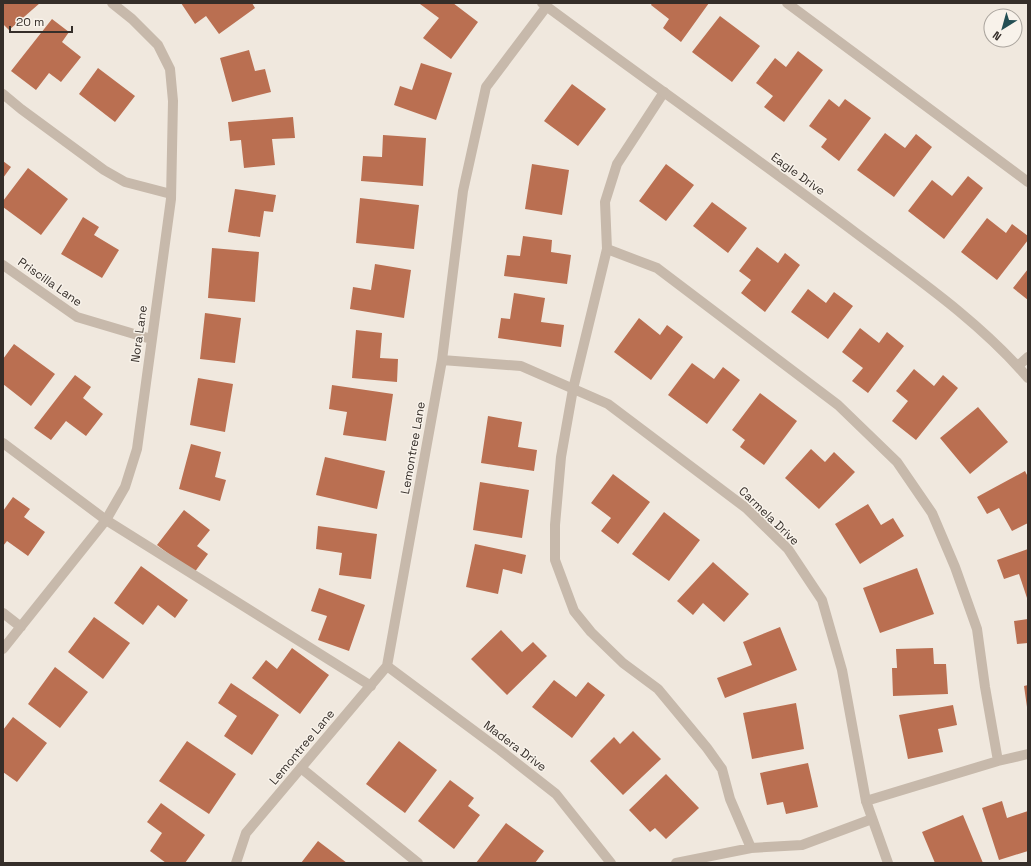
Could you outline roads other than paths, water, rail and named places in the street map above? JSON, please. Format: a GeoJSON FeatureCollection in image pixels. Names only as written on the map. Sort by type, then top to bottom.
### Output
{"type":"FeatureCollection","features":[{"type":"Feature","properties":{"kind":"street","name":"Nora Lane"},"geometry":{"type":"LineString","coordinates":[[3,649],[106,520],[125,487],[137,449],[171,194],[173,101],[170,69],[158,45],[132,19],[112,3]]}},
{"type":"Feature","properties":{"kind":"street"},"geometry":{"type":"LineString","coordinates":[[787,3],[1028,182]]}},
{"type":"Feature","properties":{"kind":"street","name":"Eagle Drive"},"geometry":{"type":"LineString","coordinates":[[544,5],[831,214],[957,309],[1018,366],[1028,378]]}},
{"type":"Feature","properties":{"kind":"street","name":"Lemontree Lane"},"geometry":{"type":"LineString","coordinates":[[236,863],[246,833],[387,666],[442,360],[463,191],[486,87],[544,5]]}},
{"type":"Feature","properties":{"kind":"street"},"geometry":{"type":"LineString","coordinates":[[664,92],[617,164],[605,202],[607,249],[573,389],[561,457],[555,525],[555,560],[574,611],[591,632],[623,663],[658,689],[707,748],[722,770],[730,799],[751,848]]}},
{"type":"Feature","properties":{"kind":"street"},"geometry":{"type":"LineString","coordinates":[[3,94],[104,170],[125,182],[171,194]]}},
{"type":"Feature","properties":{"kind":"street"},"geometry":{"type":"LineString","coordinates":[[607,249],[657,268],[838,405],[897,462],[932,513],[955,567],[977,629],[985,687],[998,761]]}},
{"type":"Feature","properties":{"kind":"street","name":"Priscilla Lane"},"geometry":{"type":"LineString","coordinates":[[3,265],[76,317],[152,339]]}},
{"type":"Feature","properties":{"kind":"street"},"geometry":{"type":"LineString","coordinates":[[1018,366],[1028,357]]}},
{"type":"Feature","properties":{"kind":"street","name":"Carmela Drive"},"geometry":{"type":"LineString","coordinates":[[442,360],[521,366],[608,404],[746,508],[788,549],[822,600],[842,670],[866,801],[888,863]]}},
{"type":"Feature","properties":{"kind":"street"},"geometry":{"type":"LineString","coordinates":[[3,443],[106,520],[371,686]]}},
{"type":"Feature","properties":{"kind":"street"},"geometry":{"type":"LineString","coordinates":[[3,613],[21,627]]}},
{"type":"Feature","properties":{"kind":"street","name":"Madera Drive"},"geometry":{"type":"LineString","coordinates":[[387,666],[500,750],[556,794],[611,863]]}},
{"type":"Feature","properties":{"kind":"street"},"geometry":{"type":"LineString","coordinates":[[866,801],[998,761],[1028,754]]}},
{"type":"Feature","properties":{"kind":"street"},"geometry":{"type":"LineString","coordinates":[[301,768],[418,863]]}},
{"type":"Feature","properties":{"kind":"street"},"geometry":{"type":"LineString","coordinates":[[676,863],[751,848],[802,845],[872,819]]}}]}
